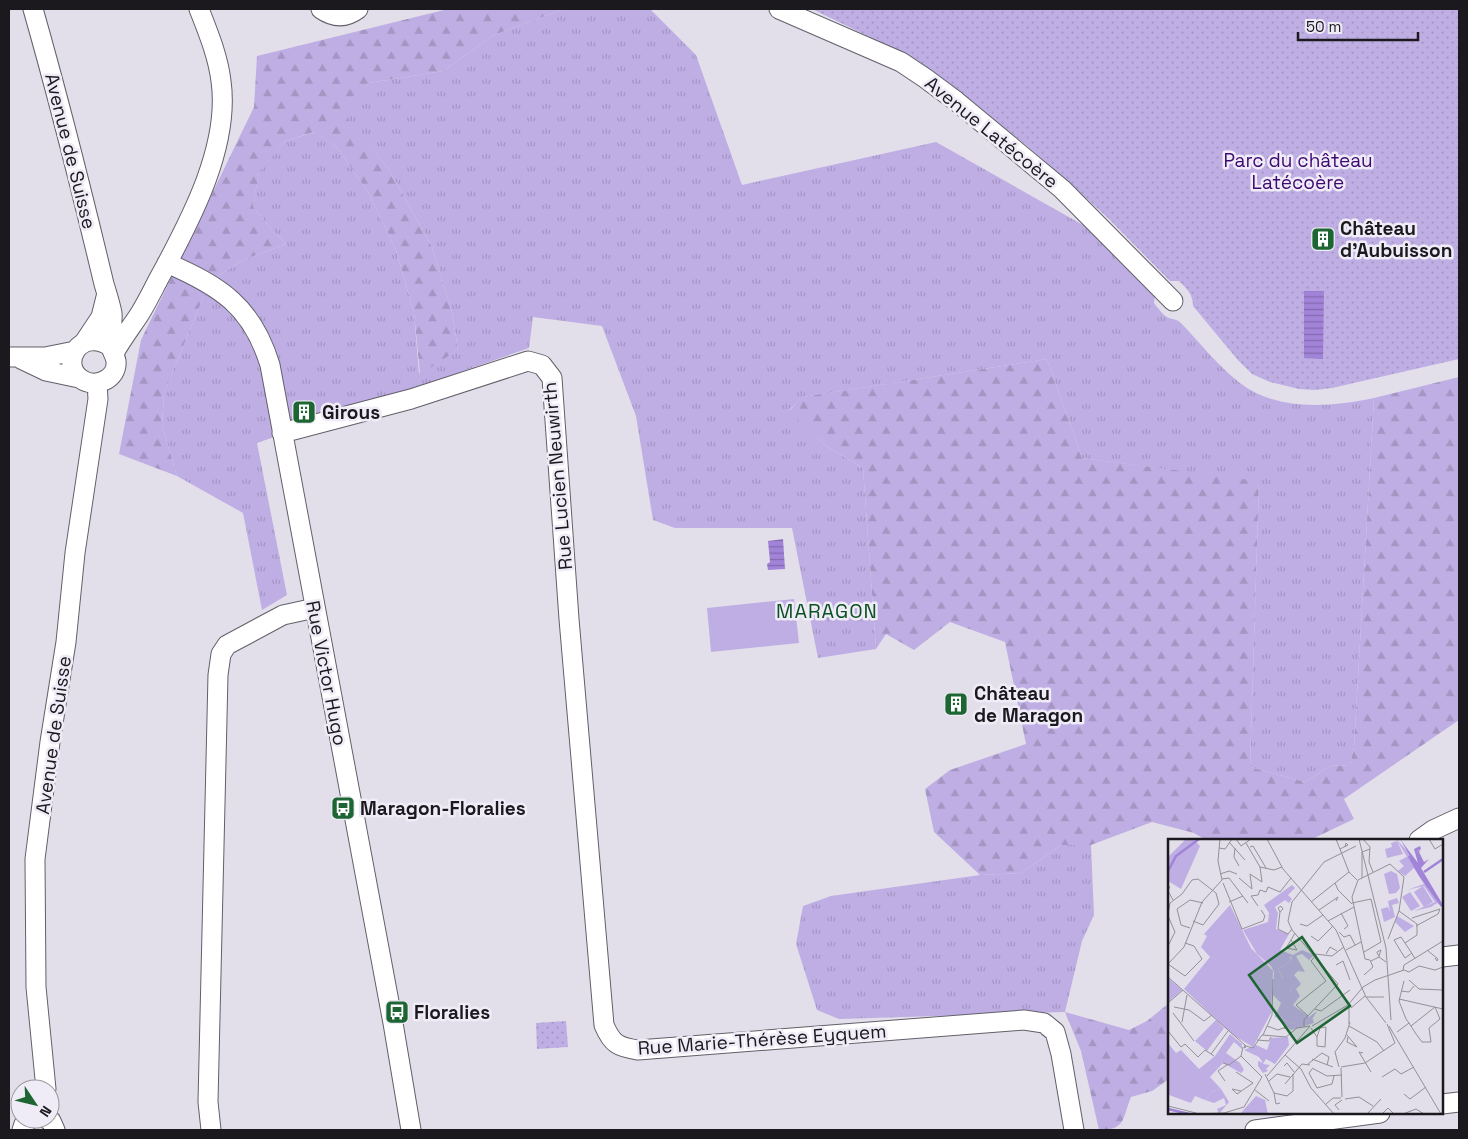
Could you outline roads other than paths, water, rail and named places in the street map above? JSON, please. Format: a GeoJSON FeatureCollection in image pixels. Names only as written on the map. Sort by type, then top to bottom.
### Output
{"type":"FeatureCollection","features":[{"type":"Feature","properties":{"kind":"street","name":"Avenue de Suisse"},"geometry":{"type":"LineString","coordinates":[[33,9],[69,138],[112,314],[112,349],[116,362],[112,374],[108,378],[88,381]]}},
{"type":"Feature","properties":{"kind":"street"},"geometry":{"type":"LineString","coordinates":[[13,357],[45,357],[94,340],[102,341],[112,349],[140,314],[175,249],[206,178],[217,147],[222,112],[221,81],[211,40],[199,9]]}},
{"type":"Feature","properties":{"kind":"street"},"geometry":{"type":"LineString","coordinates":[[321,9],[328,13],[342,16],[358,9]]}},
{"type":"Feature","properties":{"kind":"street","name":"Avenue Latécoère"},"geometry":{"type":"LineString","coordinates":[[779,9],[900,62],[925,78],[956,101],[1062,189],[1173,301]]}},
{"type":"Feature","properties":{"kind":"street","name":"Rue Victor Hugo"},"geometry":{"type":"LineString","coordinates":[[167,263],[211,285],[236,303],[264,345],[268,358],[393,1023],[411,1130]]}},
{"type":"Feature","properties":{"kind":"street","name":"Avenue de Suisse"},"geometry":{"type":"LineString","coordinates":[[45,1079],[36,987],[35,860],[50,742],[66,642],[75,553],[98,399],[88,381],[75,372],[72,365],[80,346],[100,317],[106,293]]}},
{"type":"Feature","properties":{"kind":"street"},"geometry":{"type":"LineString","coordinates":[[13,357],[46,371],[88,381]]}},
{"type":"Feature","properties":{"kind":"street","name":"Rue Lucien Neuwirth"},"geometry":{"type":"LineString","coordinates":[[282,433],[411,399],[528,361],[542,365],[552,378],[569,619]]}},
{"type":"Feature","properties":{"kind":"street"},"geometry":{"type":"LineString","coordinates":[[211,1130],[208,1102],[218,675],[221,654],[227,645],[283,615],[315,608]]}},
{"type":"Feature","properties":{"kind":"street","name":"Rue Marie-Thérèse Eyquem"},"geometry":{"type":"LineString","coordinates":[[569,619],[604,1025],[610,1039],[622,1048],[638,1050],[1024,1020],[1044,1023],[1055,1032],[1061,1054],[1074,1130]]}},
{"type":"Feature","properties":{"kind":"street"},"geometry":{"type":"LineString","coordinates":[[1420,839],[1433,830],[1459,818]]}},
{"type":"Feature","properties":{"kind":"street"},"geometry":{"type":"LineString","coordinates":[[1443,957],[1459,955]]}},
{"type":"Feature","properties":{"kind":"street"},"geometry":{"type":"LineString","coordinates":[[1443,1104],[1459,1102]]}},
{"type":"Feature","properties":{"kind":"street"},"geometry":{"type":"LineString","coordinates":[[1255,1130],[1373,1114]]}},
{"type":"Feature","properties":{"kind":"place","name":"Château d'Aubuisson"},"geometry":{"type":"Point","coordinates":[1323,239]}},
{"type":"Feature","properties":{"kind":"place","name":"Girous"},"geometry":{"type":"Point","coordinates":[304,412]}},
{"type":"Feature","properties":{"kind":"place","name":"Château de Maragon"},"geometry":{"type":"Point","coordinates":[956,704]}},
{"type":"Feature","properties":{"kind":"place","name":"Maragon-Floralies"},"geometry":{"type":"Point","coordinates":[343,808]}},
{"type":"Feature","properties":{"kind":"place","name":"Floralies"},"geometry":{"type":"Point","coordinates":[397,1012]}},
{"type":"Feature","properties":{"kind":"district","name":"MARAGON"},"geometry":{"type":"Point","coordinates":[827,611]}},
{"type":"Feature","properties":{"kind":"park label","name":"Parc du château Latécoère"},"geometry":{"type":"Point","coordinates":[1298,171]}}]}
